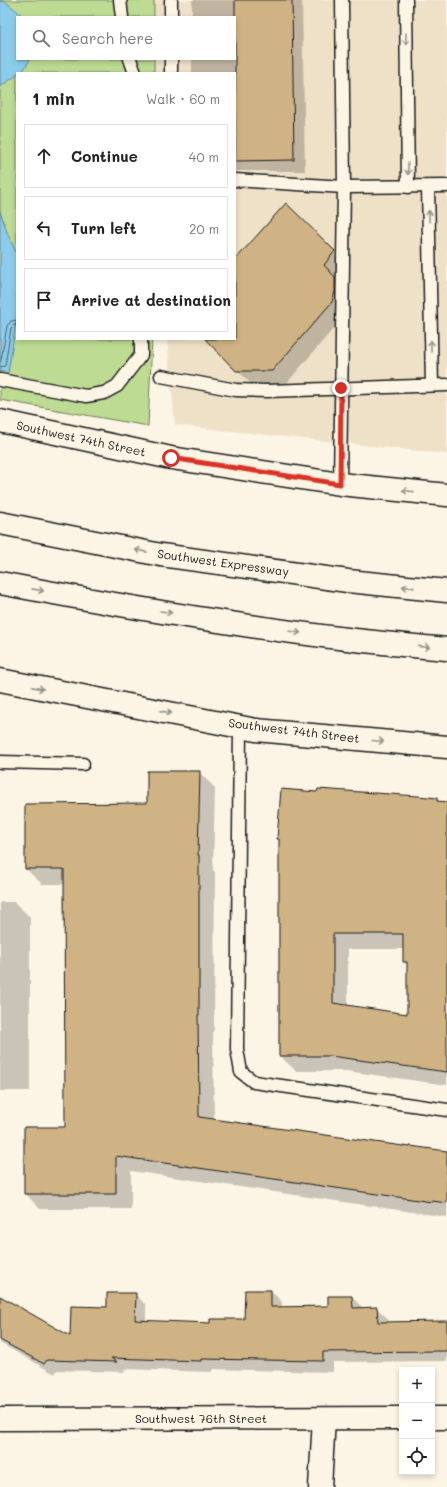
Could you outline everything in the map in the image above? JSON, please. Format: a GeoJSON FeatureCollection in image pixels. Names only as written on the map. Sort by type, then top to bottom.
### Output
{"type":"FeatureCollection","features":[{"type":"Feature","properties":{"kind":"main road","name":"Southwest 74th Street"},"geometry":{"type":"LineString","coordinates":[[0,421],[171,458],[340,484],[447,495]]}},
{"type":"Feature","properties":{"kind":"main road","name":"Southwest Expressway"},"geometry":{"type":"LineString","coordinates":[[0,523],[161,555],[348,581],[447,591]]}},
{"type":"Feature","properties":{"kind":"main road"},"geometry":{"type":"LineString","coordinates":[[0,583],[91,600],[214,620],[347,639],[447,649]]}},
{"type":"Feature","properties":{"kind":"main road","name":"Southwest 74th Street"},"geometry":{"type":"LineString","coordinates":[[0,680],[256,730],[447,747]]}},
{"type":"Feature","properties":{"kind":"main road","name":"Southwest 76th Street"},"geometry":{"type":"LineString","coordinates":[[0,1419],[399,1418]]}},
{"type":"Feature","properties":{"kind":"main road"},"geometry":{"type":"LineString","coordinates":[[435,1418],[447,1418]]}},
{"type":"Feature","properties":{"kind":"main road"},"geometry":{"type":"LineString","coordinates":[[320,1487],[324,1419]]}},
{"type":"Feature","properties":{"kind":"lane"},"geometry":{"type":"LineString","coordinates":[[120,0],[122,16]]}},
{"type":"Feature","properties":{"kind":"lane"},"geometry":{"type":"LineString","coordinates":[[171,0],[171,16]]}},
{"type":"Feature","properties":{"kind":"lane"},"geometry":{"type":"LineString","coordinates":[[340,484],[344,187],[342,0]]}},
{"type":"Feature","properties":{"kind":"lane"},"geometry":{"type":"LineString","coordinates":[[406,0],[408,187]]}},
{"type":"Feature","properties":{"kind":"lane"},"geometry":{"type":"LineString","coordinates":[[130,60],[135,72]]}},
{"type":"Feature","properties":{"kind":"lane"},"geometry":{"type":"LineString","coordinates":[[171,60],[171,72]]}},
{"type":"Feature","properties":{"kind":"lane"},"geometry":{"type":"LineString","coordinates":[[236,180],[344,187],[447,186]]}},
{"type":"Feature","properties":{"kind":"lane"},"geometry":{"type":"LineString","coordinates":[[428,187],[432,385]]}},
{"type":"Feature","properties":{"kind":"lane"},"geometry":{"type":"LineString","coordinates":[[0,380],[86,396],[104,393],[117,386],[141,355],[141,340]]}},
{"type":"Feature","properties":{"kind":"lane"},"geometry":{"type":"LineString","coordinates":[[161,376],[236,390],[267,391],[447,385]]}},
{"type":"Feature","properties":{"kind":"lane"},"geometry":{"type":"LineString","coordinates":[[240,727],[237,1049],[240,1072],[254,1082],[447,1110]]}},
{"type":"Feature","properties":{"kind":"lane"},"geometry":{"type":"LineString","coordinates":[[0,762],[83,764]]}},
{"type":"Feature","properties":{"kind":"shaded area"},"geometry":{"type":"Polygon","coordinates":[[[154,0],[447,0],[447,454],[175,425],[167,340],[236,340],[236,72],[154,72],[154,60],[236,60],[236,16],[154,16],[154,0]]]}},
{"type":"Feature","properties":{"kind":"green space"},"geometry":{"type":"Polygon","coordinates":[[[0,0],[154,0],[154,16],[16,16],[16,60],[154,60],[154,72],[16,72],[16,340],[152,340],[148,426],[0,400],[0,0]]]}},
{"type":"Feature","properties":{"kind":"water"},"geometry":{"type":"Polygon","coordinates":[[[0,1],[6,2],[23,16],[16,16],[16,60],[29,60],[23,71],[16,72],[16,76],[0,87],[0,1]]]}},
{"type":"Feature","properties":{"kind":"water"},"geometry":{"type":"Polygon","coordinates":[[[0,211],[8,235],[16,252],[16,322],[8,373],[0,371],[0,211]]]}},
{"type":"Feature","properties":{"kind":"building"},"geometry":{"type":"Polygon","coordinates":[[[235,0],[292,0],[294,160],[236,161],[235,0]]]}},
{"type":"Feature","properties":{"kind":"building"},"geometry":{"type":"Polygon","coordinates":[[[286,203],[335,251],[324,265],[335,277],[335,292],[332,302],[272,371],[236,371],[206,340],[236,340],[236,259],[286,203]]]}},
{"type":"Feature","properties":{"kind":"building"},"geometry":{"type":"Polygon","coordinates":[[[147,771],[200,771],[198,855],[199,1117],[447,1151],[447,1203],[116,1156],[116,1194],[24,1194],[24,1127],[65,1127],[64,869],[25,869],[25,804],[147,803],[147,771]]]}},
{"type":"Feature","properties":{"kind":"building"},"geometry":{"type":"Polygon","coordinates":[[[281,789],[317,792],[318,789],[418,796],[437,798],[437,801],[447,802],[447,1072],[330,1056],[279,1056],[279,839],[277,839],[281,789]],[[333,934],[333,1003],[407,1014],[407,962],[403,962],[403,934],[333,934]]]}},
{"type":"Feature","properties":{"kind":"building"},"geometry":{"type":"Polygon","coordinates":[[[245,1290],[271,1290],[271,1307],[328,1306],[328,1296],[352,1296],[353,1308],[377,1307],[378,1322],[447,1321],[447,1351],[323,1352],[323,1361],[201,1359],[201,1361],[111,1358],[117,1362],[47,1360],[44,1364],[0,1340],[0,1296],[70,1336],[71,1306],[107,1307],[107,1293],[136,1293],[135,1320],[210,1323],[210,1319],[244,1319],[245,1290]]]}},
{"type":"Feature","properties":{"kind":"route"},"geometry":{"type":"LineString","coordinates":[[171,458],[340,484],[341,388]]}}]}
